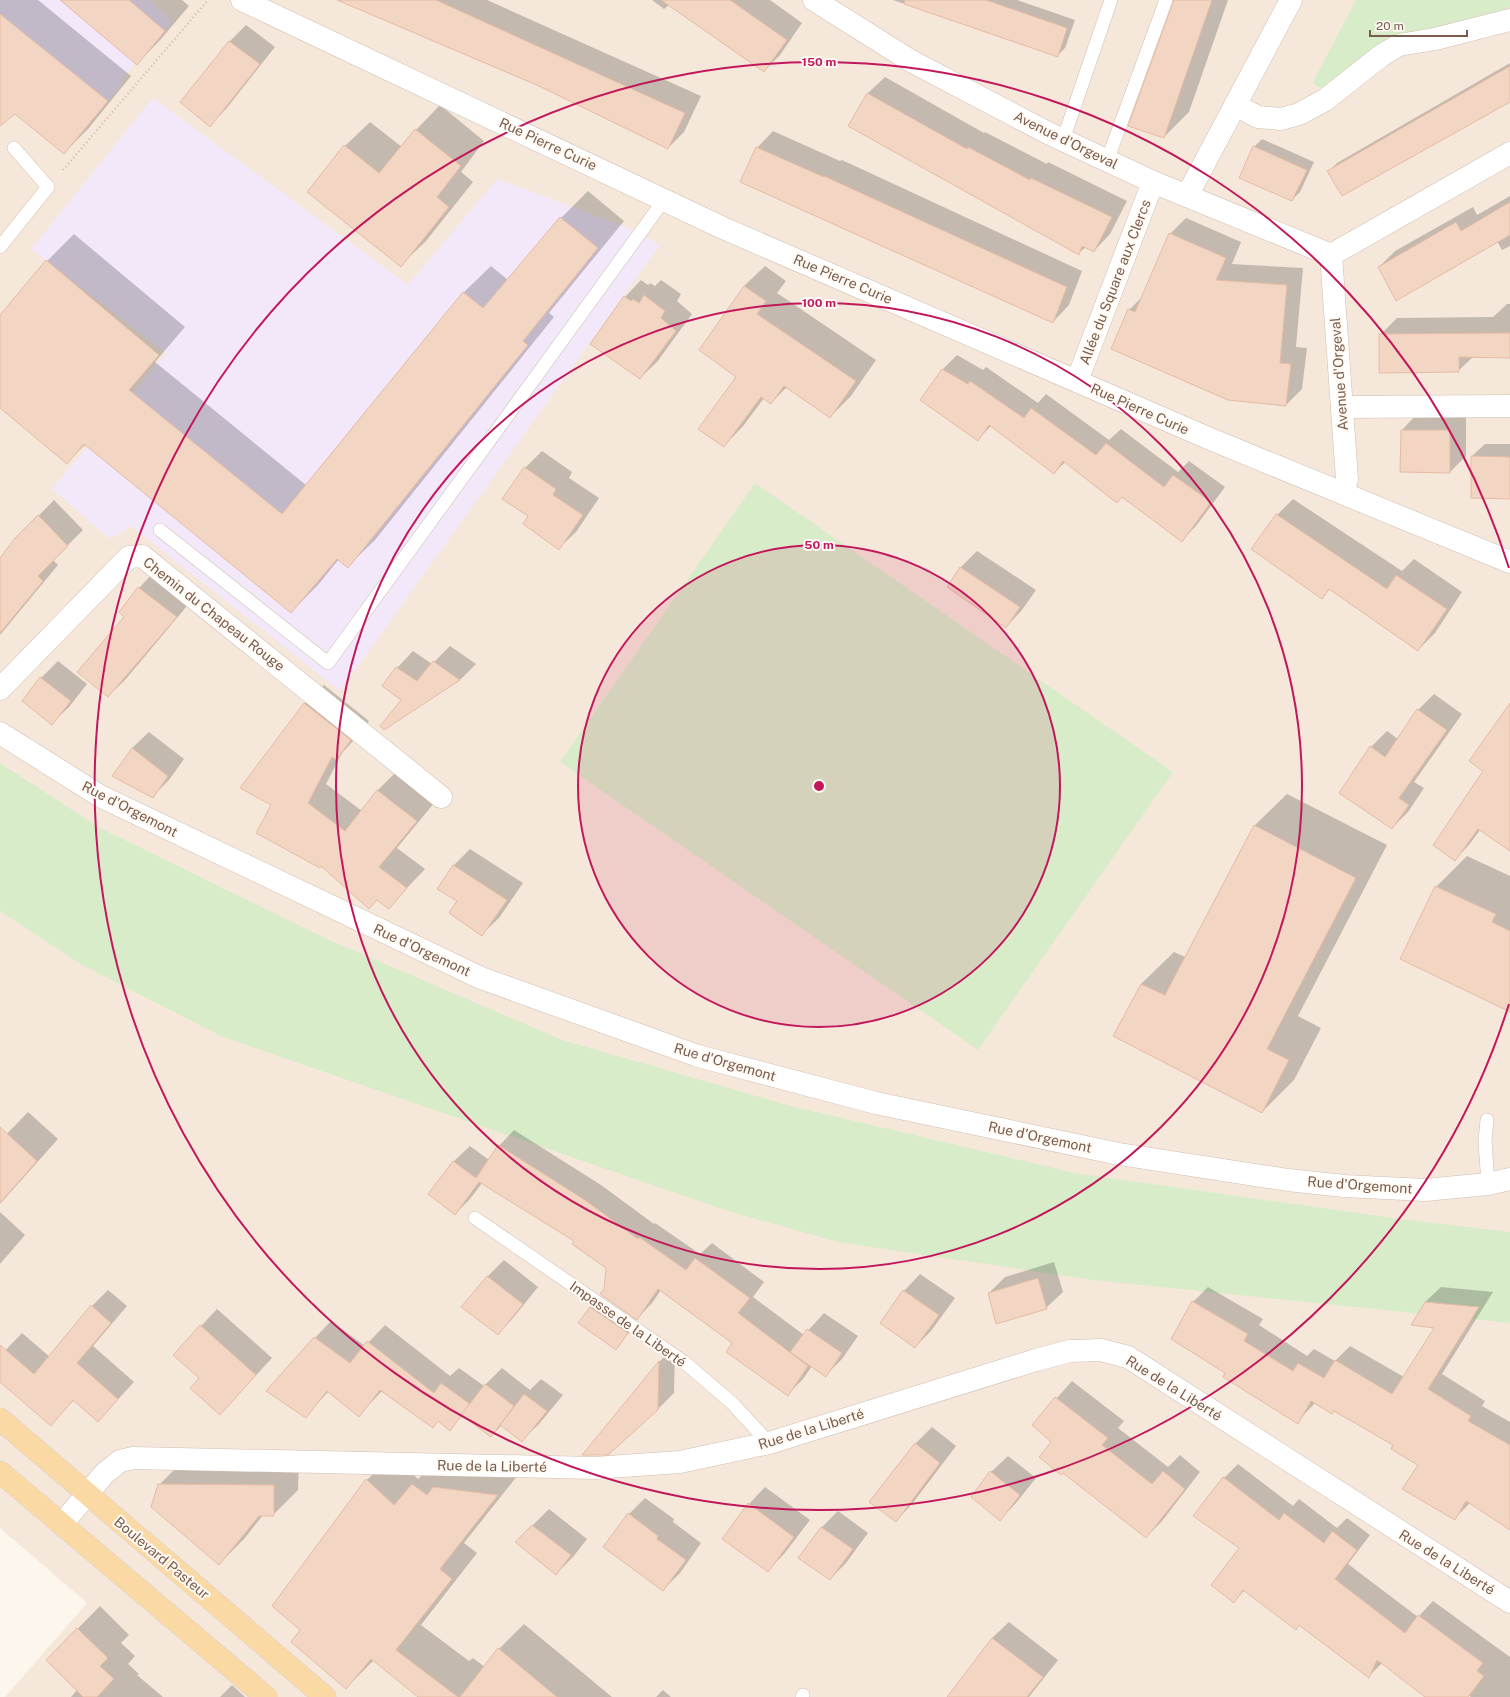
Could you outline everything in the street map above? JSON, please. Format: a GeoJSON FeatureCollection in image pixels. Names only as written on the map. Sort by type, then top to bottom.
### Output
{"type":"FeatureCollection","features":[{"type":"Feature","properties":{"kind":"main road","name":"Boulevard Pasteur"},"geometry":{"type":"LineString","coordinates":[[0,1419],[325,1697]]}},
{"type":"Feature","properties":{"kind":"main road"},"geometry":{"type":"LineString","coordinates":[[0,1472],[266,1697]]}},
{"type":"Feature","properties":{"kind":"street","name":"Rue Pierre Curie"},"geometry":{"type":"LineString","coordinates":[[242,0],[723,228],[1208,438],[1510,562]]}},
{"type":"Feature","properties":{"kind":"street","name":"Avenue d'Orgeval"},"geometry":{"type":"LineString","coordinates":[[814,0],[911,61],[1063,140],[1153,182],[1331,255],[1347,479],[1343,493]]}},
{"type":"Feature","properties":{"kind":"street"},"geometry":{"type":"LineString","coordinates":[[1187,196],[1291,0]]}},
{"type":"Feature","properties":{"kind":"street"},"geometry":{"type":"LineString","coordinates":[[1235,105],[1258,117],[1281,119],[1299,114],[1325,100],[1382,55],[1398,45],[1435,39],[1510,20]]}},
{"type":"Feature","properties":{"kind":"street"},"geometry":{"type":"LineString","coordinates":[[1331,255],[1510,153]]}},
{"type":"Feature","properties":{"kind":"street","name":"Allée du Square aux Clercs"},"geometry":{"type":"LineString","coordinates":[[1077,381],[1153,182]]}},
{"type":"Feature","properties":{"kind":"street"},"geometry":{"type":"LineString","coordinates":[[1342,407],[1510,406]]}},
{"type":"Feature","properties":{"kind":"street","name":"Chemin du Chapeau Rouge"},"geometry":{"type":"LineString","coordinates":[[0,689],[128,556],[142,556],[441,797]]}},
{"type":"Feature","properties":{"kind":"street","name":"Rue d'Orgemont"},"geometry":{"type":"LineString","coordinates":[[0,734],[100,796],[481,978],[698,1056],[876,1103],[1119,1154],[1288,1180],[1344,1186],[1425,1190],[1488,1184],[1510,1179]]}},
{"type":"Feature","properties":{"kind":"street","name":"Rue de la Liberté"},"geometry":{"type":"LineString","coordinates":[[62,1524],[112,1466],[120,1461],[133,1458],[596,1468],[680,1462],[769,1443],[1036,1360],[1070,1351],[1101,1350],[1128,1358],[1510,1602]]}},
{"type":"Feature","properties":{"kind":"lane"},"geometry":{"type":"LineString","coordinates":[[1063,140],[1111,0]]}},
{"type":"Feature","properties":{"kind":"lane"},"geometry":{"type":"LineString","coordinates":[[1107,161],[1166,0]]}},
{"type":"Feature","properties":{"kind":"lane"},"geometry":{"type":"LineString","coordinates":[[0,247],[48,187],[14,148]]}},
{"type":"Feature","properties":{"kind":"lane"},"geometry":{"type":"LineString","coordinates":[[160,530],[328,663],[664,200]]}},
{"type":"Feature","properties":{"kind":"lane"},"geometry":{"type":"LineString","coordinates":[[1487,1120],[1485,1140],[1488,1184]]}},
{"type":"Feature","properties":{"kind":"lane","name":"Impasse de la Liberté"},"geometry":{"type":"LineString","coordinates":[[475,1218],[684,1362],[732,1403],[769,1443]]}},
{"type":"Feature","properties":{"kind":"path"},"geometry":{"type":"LineString","coordinates":[[48,187],[208,0]]}},
{"type":"Feature","properties":{"kind":"shaded area"},"geometry":{"type":"Polygon","coordinates":[[[0,0],[1510,0],[1510,1697],[5,1697],[87,1603],[0,1528],[0,0]]]}},
{"type":"Feature","properties":{"kind":"shaded area"},"geometry":{"type":"Polygon","coordinates":[[[0,0],[149,0],[172,21],[137,64],[135,63],[121,81],[123,82],[64,154],[26,124],[32,116],[24,108],[0,126],[0,0]]]}},
{"type":"Feature","properties":{"kind":"shaded area"},"geometry":{"type":"Polygon","coordinates":[[[153,98],[408,285],[497,179],[623,226],[660,245],[340,691],[131,526],[110,539],[52,489],[166,353],[31,249],[153,98]]]}},
{"type":"Feature","properties":{"kind":"green space"},"geometry":{"type":"Polygon","coordinates":[[[1356,0],[1510,0],[1510,7],[1491,20],[1455,28],[1330,87],[1318,87],[1313,82],[1356,0]]]}},
{"type":"Feature","properties":{"kind":"green space"},"geometry":{"type":"Polygon","coordinates":[[[755,483],[1173,772],[978,1050],[560,762],[755,483]]]}},
{"type":"Feature","properties":{"kind":"green space"},"geometry":{"type":"Polygon","coordinates":[[[0,763],[100,828],[327,939],[562,1040],[791,1106],[1075,1173],[1400,1219],[1510,1232],[1510,1323],[1093,1280],[837,1242],[725,1210],[223,1037],[82,965],[0,911],[0,763]]]}},
{"type":"Feature","properties":{"kind":"building"},"geometry":{"type":"Polygon","coordinates":[[[60,0],[129,0],[165,31],[137,65],[60,0]]]}},
{"type":"Feature","properties":{"kind":"building"},"geometry":{"type":"Polygon","coordinates":[[[337,0],[436,0],[685,113],[668,149],[539,86],[337,0]]]}},
{"type":"Feature","properties":{"kind":"building"},"geometry":{"type":"Polygon","coordinates":[[[661,0],[730,0],[787,40],[764,72],[661,0]]]}},
{"type":"Feature","properties":{"kind":"building"},"geometry":{"type":"Polygon","coordinates":[[[905,0],[986,0],[1067,28],[1058,57],[904,4],[905,0]]]}},
{"type":"Feature","properties":{"kind":"building"},"geometry":{"type":"Polygon","coordinates":[[[1174,0],[1212,0],[1164,138],[1128,126],[1174,0]]]}},
{"type":"Feature","properties":{"kind":"building"},"geometry":{"type":"Polygon","coordinates":[[[0,14],[108,101],[64,154],[15,114],[0,126],[0,14]]]}},
{"type":"Feature","properties":{"kind":"building"},"geometry":{"type":"Polygon","coordinates":[[[229,41],[260,64],[210,127],[180,102],[229,41]]]}},
{"type":"Feature","properties":{"kind":"building"},"geometry":{"type":"Polygon","coordinates":[[[1510,66],[1510,102],[1342,196],[1327,171],[1510,66]]]}},
{"type":"Feature","properties":{"kind":"building"},"geometry":{"type":"Polygon","coordinates":[[[867,93],[967,149],[968,147],[1030,180],[1031,178],[1112,217],[1094,252],[1082,246],[1079,255],[848,126],[867,93]]]}},
{"type":"Feature","properties":{"kind":"building"},"geometry":{"type":"Polygon","coordinates":[[[415,129],[461,166],[437,197],[449,207],[401,267],[307,192],[344,145],[379,173],[415,129]]]}},
{"type":"Feature","properties":{"kind":"building"},"geometry":{"type":"Polygon","coordinates":[[[1253,146],[1307,170],[1292,201],[1239,178],[1253,146]]]}},
{"type":"Feature","properties":{"kind":"building"},"geometry":{"type":"Polygon","coordinates":[[[756,147],[824,176],[1067,287],[1053,323],[740,182],[756,147]]]}},
{"type":"Feature","properties":{"kind":"building"},"geometry":{"type":"Polygon","coordinates":[[[1510,202],[1510,235],[1396,301],[1378,267],[1456,222],[1461,231],[1510,202]]]}},
{"type":"Feature","properties":{"kind":"building"},"geometry":{"type":"Polygon","coordinates":[[[560,217],[598,248],[523,341],[528,345],[348,568],[337,559],[291,613],[84,444],[67,464],[0,408],[0,315],[46,260],[159,355],[129,390],[282,514],[463,292],[483,308],[560,217]]]}},
{"type":"Feature","properties":{"kind":"building"},"geometry":{"type":"Polygon","coordinates":[[[1169,233],[1226,258],[1216,280],[1287,285],[1280,363],[1291,364],[1286,406],[1228,400],[1111,349],[1128,309],[1135,312],[1169,233]]]}},
{"type":"Feature","properties":{"kind":"building"},"geometry":{"type":"Polygon","coordinates":[[[744,286],[766,301],[757,314],[856,381],[830,418],[784,386],[771,404],[761,397],[724,447],[698,429],[736,377],[699,350],[744,286]]]}},
{"type":"Feature","properties":{"kind":"building"},"geometry":{"type":"Polygon","coordinates":[[[644,295],[665,311],[661,318],[676,331],[640,379],[590,344],[624,296],[631,301],[633,299],[639,303],[644,295]]]}},
{"type":"Feature","properties":{"kind":"building"},"geometry":{"type":"Polygon","coordinates":[[[1510,333],[1510,358],[1459,357],[1459,372],[1379,373],[1379,334],[1510,333]]]}},
{"type":"Feature","properties":{"kind":"building"},"geometry":{"type":"Polygon","coordinates":[[[942,369],[968,384],[970,381],[1024,418],[1031,408],[1096,455],[1106,443],[1164,487],[1173,475],[1211,502],[1182,542],[1122,497],[1117,503],[1063,461],[1054,474],[989,425],[978,441],[920,400],[942,369]]]}},
{"type":"Feature","properties":{"kind":"building"},"geometry":{"type":"Polygon","coordinates":[[[1401,430],[1450,430],[1450,473],[1400,472],[1401,430]]]}},
{"type":"Feature","properties":{"kind":"building"},"geometry":{"type":"Polygon","coordinates":[[[1471,456],[1510,457],[1510,499],[1471,498],[1471,456]]]}},
{"type":"Feature","properties":{"kind":"building"},"geometry":{"type":"Polygon","coordinates":[[[524,467],[556,489],[553,495],[583,515],[559,550],[523,524],[528,516],[502,499],[524,467]]]}},
{"type":"Feature","properties":{"kind":"building"},"geometry":{"type":"Polygon","coordinates":[[[1276,514],[1387,589],[1396,575],[1447,609],[1418,651],[1329,589],[1322,599],[1251,549],[1276,514]]]}},
{"type":"Feature","properties":{"kind":"building"},"geometry":{"type":"Polygon","coordinates":[[[38,515],[68,546],[38,576],[43,581],[0,633],[0,558],[15,538],[38,515]]]}},
{"type":"Feature","properties":{"kind":"building"},"geometry":{"type":"Polygon","coordinates":[[[960,567],[1020,607],[1006,628],[947,587],[960,567]]]}},
{"type":"Feature","properties":{"kind":"building"},"geometry":{"type":"Polygon","coordinates":[[[138,587],[177,617],[108,697],[77,672],[124,617],[119,612],[138,587]]]}},
{"type":"Feature","properties":{"kind":"building"},"geometry":{"type":"Polygon","coordinates":[[[433,661],[460,680],[384,730],[380,726],[401,700],[382,686],[396,667],[417,681],[433,661]]]}},
{"type":"Feature","properties":{"kind":"building"},"geometry":{"type":"Polygon","coordinates":[[[40,677],[71,701],[52,725],[22,701],[40,677]]]}},
{"type":"Feature","properties":{"kind":"building"},"geometry":{"type":"Polygon","coordinates":[[[304,703],[351,740],[336,760],[332,757],[308,803],[345,831],[377,790],[417,821],[379,867],[407,888],[389,909],[377,900],[369,909],[321,866],[320,868],[256,833],[271,805],[240,788],[304,703]]]}},
{"type":"Feature","properties":{"kind":"building"},"geometry":{"type":"Polygon","coordinates":[[[1510,703],[1510,851],[1478,829],[1455,861],[1433,845],[1483,771],[1469,761],[1510,703]]]}},
{"type":"Feature","properties":{"kind":"building"},"geometry":{"type":"Polygon","coordinates":[[[1417,709],[1447,730],[1399,798],[1409,805],[1392,829],[1339,793],[1370,746],[1385,757],[1417,709]]]}},
{"type":"Feature","properties":{"kind":"building"},"geometry":{"type":"Polygon","coordinates":[[[132,748],[168,776],[153,798],[112,776],[132,748]]]}},
{"type":"Feature","properties":{"kind":"building"},"geometry":{"type":"Polygon","coordinates":[[[1254,825],[1356,878],[1267,1049],[1289,1060],[1262,1113],[1113,1036],[1141,984],[1165,995],[1254,825]]]}},
{"type":"Feature","properties":{"kind":"building"},"geometry":{"type":"Polygon","coordinates":[[[453,865],[507,900],[482,936],[449,913],[457,901],[437,889],[453,865]]]}},
{"type":"Feature","properties":{"kind":"building"},"geometry":{"type":"Polygon","coordinates":[[[1435,886],[1496,914],[1492,922],[1510,931],[1510,1012],[1400,959],[1435,886]]]}},
{"type":"Feature","properties":{"kind":"building"},"geometry":{"type":"Polygon","coordinates":[[[0,1127],[37,1161],[0,1203],[0,1127]]]}},
{"type":"Feature","properties":{"kind":"building"},"geometry":{"type":"Polygon","coordinates":[[[498,1145],[585,1200],[638,1239],[639,1237],[686,1270],[695,1258],[750,1298],[738,1313],[808,1366],[788,1396],[726,1352],[732,1343],[658,1289],[637,1320],[600,1294],[604,1289],[606,1268],[572,1244],[574,1241],[479,1182],[455,1215],[428,1194],[453,1161],[476,1178],[498,1145]]]}},
{"type":"Feature","properties":{"kind":"building"},"geometry":{"type":"Polygon","coordinates":[[[487,1276],[523,1304],[498,1335],[461,1307],[487,1276]]]}},
{"type":"Feature","properties":{"kind":"building"},"geometry":{"type":"Polygon","coordinates":[[[1038,1278],[1047,1309],[996,1324],[988,1293],[1038,1278]]]}},
{"type":"Feature","properties":{"kind":"building"},"geometry":{"type":"Polygon","coordinates":[[[903,1290],[939,1315],[915,1348],[880,1323],[903,1290]]]}},
{"type":"Feature","properties":{"kind":"building"},"geometry":{"type":"Polygon","coordinates":[[[1192,1301],[1248,1334],[1244,1341],[1293,1371],[1298,1363],[1324,1378],[1335,1360],[1392,1394],[1434,1328],[1411,1325],[1425,1302],[1479,1307],[1428,1389],[1471,1416],[1468,1421],[1510,1445],[1510,1530],[1466,1501],[1455,1520],[1402,1489],[1418,1465],[1391,1449],[1393,1445],[1334,1411],[1332,1414],[1311,1401],[1298,1424],[1223,1377],[1225,1373],[1171,1339],[1192,1301]]]}},
{"type":"Feature","properties":{"kind":"building"},"geometry":{"type":"Polygon","coordinates":[[[91,1305],[111,1323],[77,1363],[118,1399],[98,1422],[73,1400],[51,1426],[0,1382],[0,1345],[34,1374],[91,1305]]]}},
{"type":"Feature","properties":{"kind":"building"},"geometry":{"type":"Polygon","coordinates":[[[590,1307],[628,1333],[616,1350],[578,1323],[590,1307]]]}},
{"type":"Feature","properties":{"kind":"building"},"geometry":{"type":"Polygon","coordinates":[[[200,1325],[256,1375],[220,1415],[190,1388],[199,1378],[173,1355],[200,1325]]]}},
{"type":"Feature","properties":{"kind":"building"},"geometry":{"type":"Polygon","coordinates":[[[807,1329],[842,1353],[826,1377],[790,1352],[807,1329]]]}},
{"type":"Feature","properties":{"kind":"building"},"geometry":{"type":"Polygon","coordinates":[[[314,1337],[350,1363],[367,1341],[434,1393],[441,1383],[470,1404],[450,1431],[438,1421],[433,1428],[380,1390],[359,1417],[327,1391],[306,1418],[266,1391],[314,1337]]]}},
{"type":"Feature","properties":{"kind":"building"},"geometry":{"type":"Polygon","coordinates":[[[659,1361],[658,1410],[608,1455],[582,1455],[659,1361]]]}},
{"type":"Feature","properties":{"kind":"building"},"geometry":{"type":"Polygon","coordinates":[[[485,1384],[514,1406],[491,1437],[461,1415],[485,1384]]]}},
{"type":"Feature","properties":{"kind":"building"},"geometry":{"type":"Polygon","coordinates":[[[524,1394],[547,1411],[522,1442],[500,1425],[524,1394]]]}},
{"type":"Feature","properties":{"kind":"building"},"geometry":{"type":"Polygon","coordinates":[[[1055,1397],[1108,1438],[1102,1445],[1152,1484],[1163,1471],[1185,1489],[1146,1538],[1063,1473],[1061,1475],[1039,1457],[1051,1442],[1032,1425],[1055,1397]]]}},
{"type":"Feature","properties":{"kind":"building"},"geometry":{"type":"Polygon","coordinates":[[[915,1443],[940,1463],[896,1522],[869,1502],[915,1443]]]}},
{"type":"Feature","properties":{"kind":"building"},"geometry":{"type":"Polygon","coordinates":[[[990,1471],[1020,1495],[1000,1521],[971,1497],[990,1471]]]}},
{"type":"Feature","properties":{"kind":"building"},"geometry":{"type":"Polygon","coordinates":[[[1223,1477],[1279,1520],[1284,1513],[1324,1543],[1332,1531],[1357,1550],[1335,1579],[1405,1633],[1418,1615],[1483,1663],[1477,1671],[1484,1676],[1468,1697],[1425,1697],[1377,1660],[1369,1678],[1299,1625],[1296,1630],[1243,1590],[1234,1603],[1211,1585],[1239,1548],[1193,1516],[1223,1477]]]}},
{"type":"Feature","properties":{"kind":"building"},"geometry":{"type":"Polygon","coordinates":[[[366,1479],[394,1505],[412,1484],[427,1495],[433,1487],[498,1495],[440,1569],[452,1579],[396,1650],[458,1697],[418,1697],[371,1659],[346,1689],[291,1642],[300,1630],[272,1606],[366,1479]]]}},
{"type":"Feature","properties":{"kind":"building"},"geometry":{"type":"Polygon","coordinates":[[[158,1484],[274,1485],[274,1516],[259,1516],[219,1565],[151,1507],[158,1484]]]}},
{"type":"Feature","properties":{"kind":"building"},"geometry":{"type":"Polygon","coordinates":[[[748,1503],[794,1537],[768,1572],[722,1539],[748,1503]]]}},
{"type":"Feature","properties":{"kind":"building"},"geometry":{"type":"Polygon","coordinates":[[[628,1513],[658,1536],[657,1539],[686,1560],[663,1591],[603,1547],[628,1513]]]}},
{"type":"Feature","properties":{"kind":"building"},"geometry":{"type":"Polygon","coordinates":[[[532,1525],[571,1555],[556,1575],[515,1542],[532,1525]]]}},
{"type":"Feature","properties":{"kind":"building"},"geometry":{"type":"Polygon","coordinates":[[[821,1527],[853,1549],[830,1580],[798,1558],[821,1527]]]}},
{"type":"Feature","properties":{"kind":"building"},"geometry":{"type":"Polygon","coordinates":[[[77,1628],[108,1658],[100,1666],[114,1679],[97,1697],[83,1697],[46,1660],[77,1628]]]}},
{"type":"Feature","properties":{"kind":"building"},"geometry":{"type":"Polygon","coordinates":[[[992,1638],[1043,1677],[1027,1697],[947,1697],[992,1638]]]}},
{"type":"Feature","properties":{"kind":"building"},"geometry":{"type":"Polygon","coordinates":[[[498,1648],[557,1697],[460,1697],[498,1648]]]}}]}
